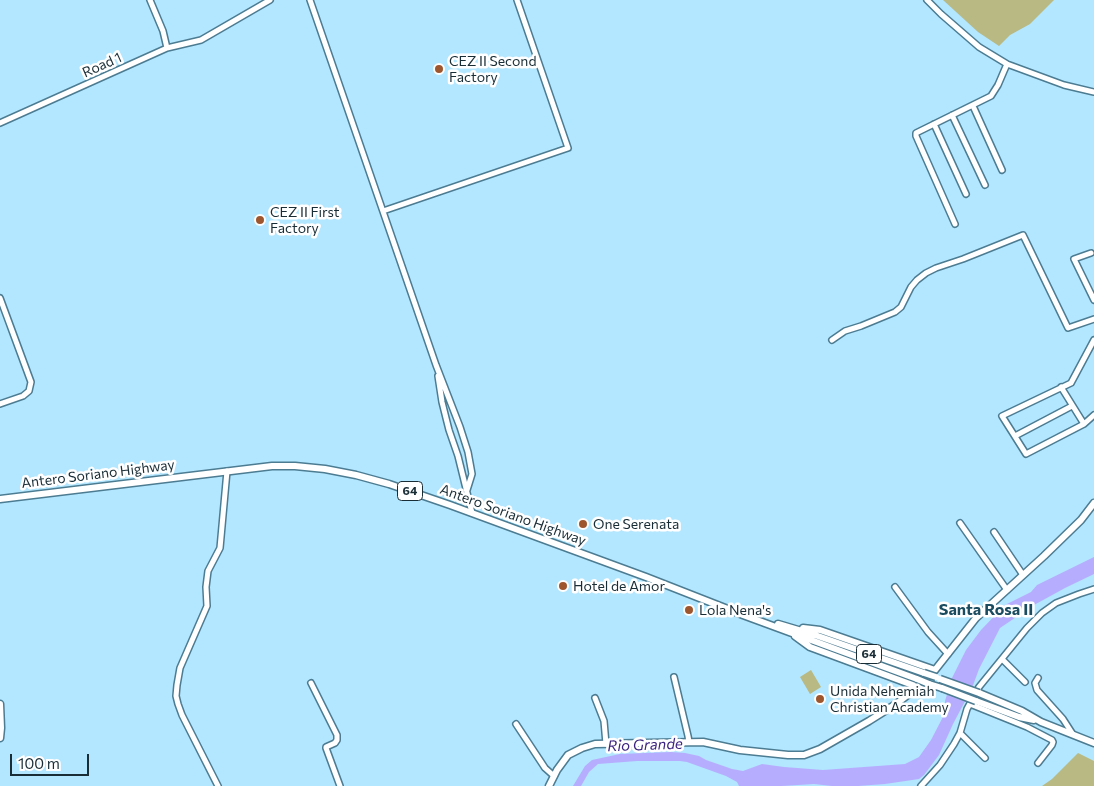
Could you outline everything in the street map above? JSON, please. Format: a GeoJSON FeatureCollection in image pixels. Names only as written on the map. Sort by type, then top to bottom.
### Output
{"type":"FeatureCollection","features":[{"type":"Feature","properties":{"kind":"main road","name":"Antero Soriano Highway"},"geometry":{"type":"LineString","coordinates":[[0,499],[272,466],[325,469],[356,475],[389,484],[472,513],[743,615],[938,678],[1022,711],[1040,722]]}},
{"type":"Feature","properties":{"kind":"main road"},"geometry":{"type":"LineString","coordinates":[[549,786],[565,759],[573,752],[588,745],[689,742],[706,743],[761,753],[788,755],[804,755],[820,749],[896,704],[918,688],[935,670],[976,618],[1081,520],[1094,503]]}},
{"type":"Feature","properties":{"kind":"main road","name":"Antero Soriano Highway"},"geometry":{"type":"LineString","coordinates":[[789,629],[942,688],[973,702],[1040,722],[1094,742]]}},
{"type":"Feature","properties":{"kind":"main road"},"geometry":{"type":"LineString","coordinates":[[789,629],[820,630],[935,670]]}},
{"type":"Feature","properties":{"kind":"main road"},"geometry":{"type":"LineString","coordinates":[[789,629],[810,647],[918,688]]}},
{"type":"Feature","properties":{"kind":"main road"},"geometry":{"type":"LineString","coordinates":[[0,704],[0,738]]}},
{"type":"Feature","properties":{"kind":"street"},"geometry":{"type":"LineString","coordinates":[[150,0],[164,32],[167,48]]}},
{"type":"Feature","properties":{"kind":"street","name":"Road 1"},"geometry":{"type":"LineString","coordinates":[[0,123],[167,48],[201,40],[270,0]]}},
{"type":"Feature","properties":{"kind":"street"},"geometry":{"type":"LineString","coordinates":[[310,0],[468,452],[472,474],[467,490]]}},
{"type":"Feature","properties":{"kind":"street"},"geometry":{"type":"LineString","coordinates":[[383,211],[568,148],[517,0]]}},
{"type":"Feature","properties":{"kind":"street"},"geometry":{"type":"LineString","coordinates":[[926,0],[979,47],[1007,64],[1064,85],[1094,92]]}},
{"type":"Feature","properties":{"kind":"street"},"geometry":{"type":"LineString","coordinates":[[955,224],[916,133],[973,106],[993,94],[1007,64]]}},
{"type":"Feature","properties":{"kind":"street"},"geometry":{"type":"LineString","coordinates":[[973,106],[1002,170]]}},
{"type":"Feature","properties":{"kind":"street"},"geometry":{"type":"LineString","coordinates":[[952,115],[985,185]]}},
{"type":"Feature","properties":{"kind":"street"},"geometry":{"type":"LineString","coordinates":[[934,124],[966,194]]}},
{"type":"Feature","properties":{"kind":"street"},"geometry":{"type":"LineString","coordinates":[[832,340],[845,331],[901,308],[911,287],[926,273],[1023,235],[1068,328],[1093,321]]}},
{"type":"Feature","properties":{"kind":"street"},"geometry":{"type":"LineString","coordinates":[[1091,253],[1074,259],[1094,300]]}},
{"type":"Feature","properties":{"kind":"street"},"geometry":{"type":"LineString","coordinates":[[0,298],[31,382],[29,390],[23,396],[0,404]]}},
{"type":"Feature","properties":{"kind":"street"},"geometry":{"type":"LineString","coordinates":[[1094,340],[1071,383],[1002,416],[1026,454],[1084,424],[1094,415]]}},
{"type":"Feature","properties":{"kind":"street"},"geometry":{"type":"LineString","coordinates":[[436,365],[442,402],[472,513]]}},
{"type":"Feature","properties":{"kind":"street"},"geometry":{"type":"LineString","coordinates":[[1061,387],[1084,424]]}},
{"type":"Feature","properties":{"kind":"street"},"geometry":{"type":"LineString","coordinates":[[1015,436],[1072,406]]}},
{"type":"Feature","properties":{"kind":"street"},"geometry":{"type":"LineString","coordinates":[[218,786],[182,715],[176,696],[180,668],[207,606],[206,587],[208,571],[220,548],[227,471]]}},
{"type":"Feature","properties":{"kind":"street"},"geometry":{"type":"LineString","coordinates":[[960,523],[1007,590]]}},
{"type":"Feature","properties":{"kind":"street"},"geometry":{"type":"LineString","coordinates":[[994,532],[1023,575]]}},
{"type":"Feature","properties":{"kind":"street"},"geometry":{"type":"LineString","coordinates":[[895,587],[928,632],[948,654]]}},
{"type":"Feature","properties":{"kind":"street"},"geometry":{"type":"LineString","coordinates":[[922,786],[948,754],[960,733],[979,687],[1027,628],[1056,603],[1094,589]]}},
{"type":"Feature","properties":{"kind":"street"},"geometry":{"type":"LineString","coordinates":[[1002,659],[1025,682]]}},
{"type":"Feature","properties":{"kind":"street"},"geometry":{"type":"LineString","coordinates":[[674,677],[689,742]]}},
{"type":"Feature","properties":{"kind":"street"},"geometry":{"type":"LineString","coordinates":[[1038,678],[1035,683],[1037,690],[1063,719],[1072,733]]}},
{"type":"Feature","properties":{"kind":"street"},"geometry":{"type":"LineString","coordinates":[[312,683],[337,735],[335,743],[326,746],[326,748],[340,786]]}},
{"type":"Feature","properties":{"kind":"street"},"geometry":{"type":"LineString","coordinates":[[595,698],[602,714],[606,744]]}},
{"type":"Feature","properties":{"kind":"street"},"geometry":{"type":"LineString","coordinates":[[973,702],[1052,740],[1052,745],[1038,763]]}},
{"type":"Feature","properties":{"kind":"street"},"geometry":{"type":"LineString","coordinates":[[516,724],[545,768],[554,776]]}},
{"type":"Feature","properties":{"kind":"street"},"geometry":{"type":"LineString","coordinates":[[960,733],[985,758]]}},
{"type":"Feature","properties":{"kind":"green space"},"geometry":{"type":"Polygon","coordinates":[[[943,0],[1054,0],[1030,24],[1010,35],[999,46],[978,32],[943,0]]]}},
{"type":"Feature","properties":{"kind":"green space"},"geometry":{"type":"Polygon","coordinates":[[[811,670],[821,687],[810,694],[800,677],[811,670]]]}},
{"type":"Feature","properties":{"kind":"green space"},"geometry":{"type":"Polygon","coordinates":[[[1078,753],[1094,761],[1094,786],[1042,786],[1052,779],[1078,753]]]}},
{"type":"Feature","properties":{"kind":"shaded area"},"geometry":{"type":"Polygon","coordinates":[[[1094,557],[1094,574],[1034,605],[1000,628],[939,755],[919,779],[858,786],[814,784],[739,786],[737,782],[726,776],[687,762],[637,761],[598,764],[589,772],[581,786],[573,786],[585,766],[592,760],[620,754],[685,753],[743,771],[762,764],[823,770],[905,764],[919,757],[931,740],[945,713],[945,701],[952,678],[966,650],[981,630],[1005,605],[1031,592],[1037,585],[1094,557]]]}},
{"type":"Feature","properties":{"kind":"place","name":"CEZ II Second Factory"},"geometry":{"type":"Point","coordinates":[439,69]}},
{"type":"Feature","properties":{"kind":"place","name":"CEZ II First Factory"},"geometry":{"type":"Point","coordinates":[260,220]}},
{"type":"Feature","properties":{"kind":"place","name":"One Serenata"},"geometry":{"type":"Point","coordinates":[583,524]}},
{"type":"Feature","properties":{"kind":"place","name":"Hotel de Amor"},"geometry":{"type":"Point","coordinates":[563,586]}},
{"type":"Feature","properties":{"kind":"place","name":"Lola Nena's"},"geometry":{"type":"Point","coordinates":[689,610]}},
{"type":"Feature","properties":{"kind":"place","name":"Unida Nehemiah Christian Academy"},"geometry":{"type":"Point","coordinates":[820,699]}},
{"type":"Feature","properties":{"kind":"district","name":"Santa Rosa II"},"geometry":{"type":"Point","coordinates":[986,610]}},
{"type":"Feature","properties":{"kind":"water label","name":"Rio Grande"},"geometry":{"type":"Point","coordinates":[645,745]}}]}
